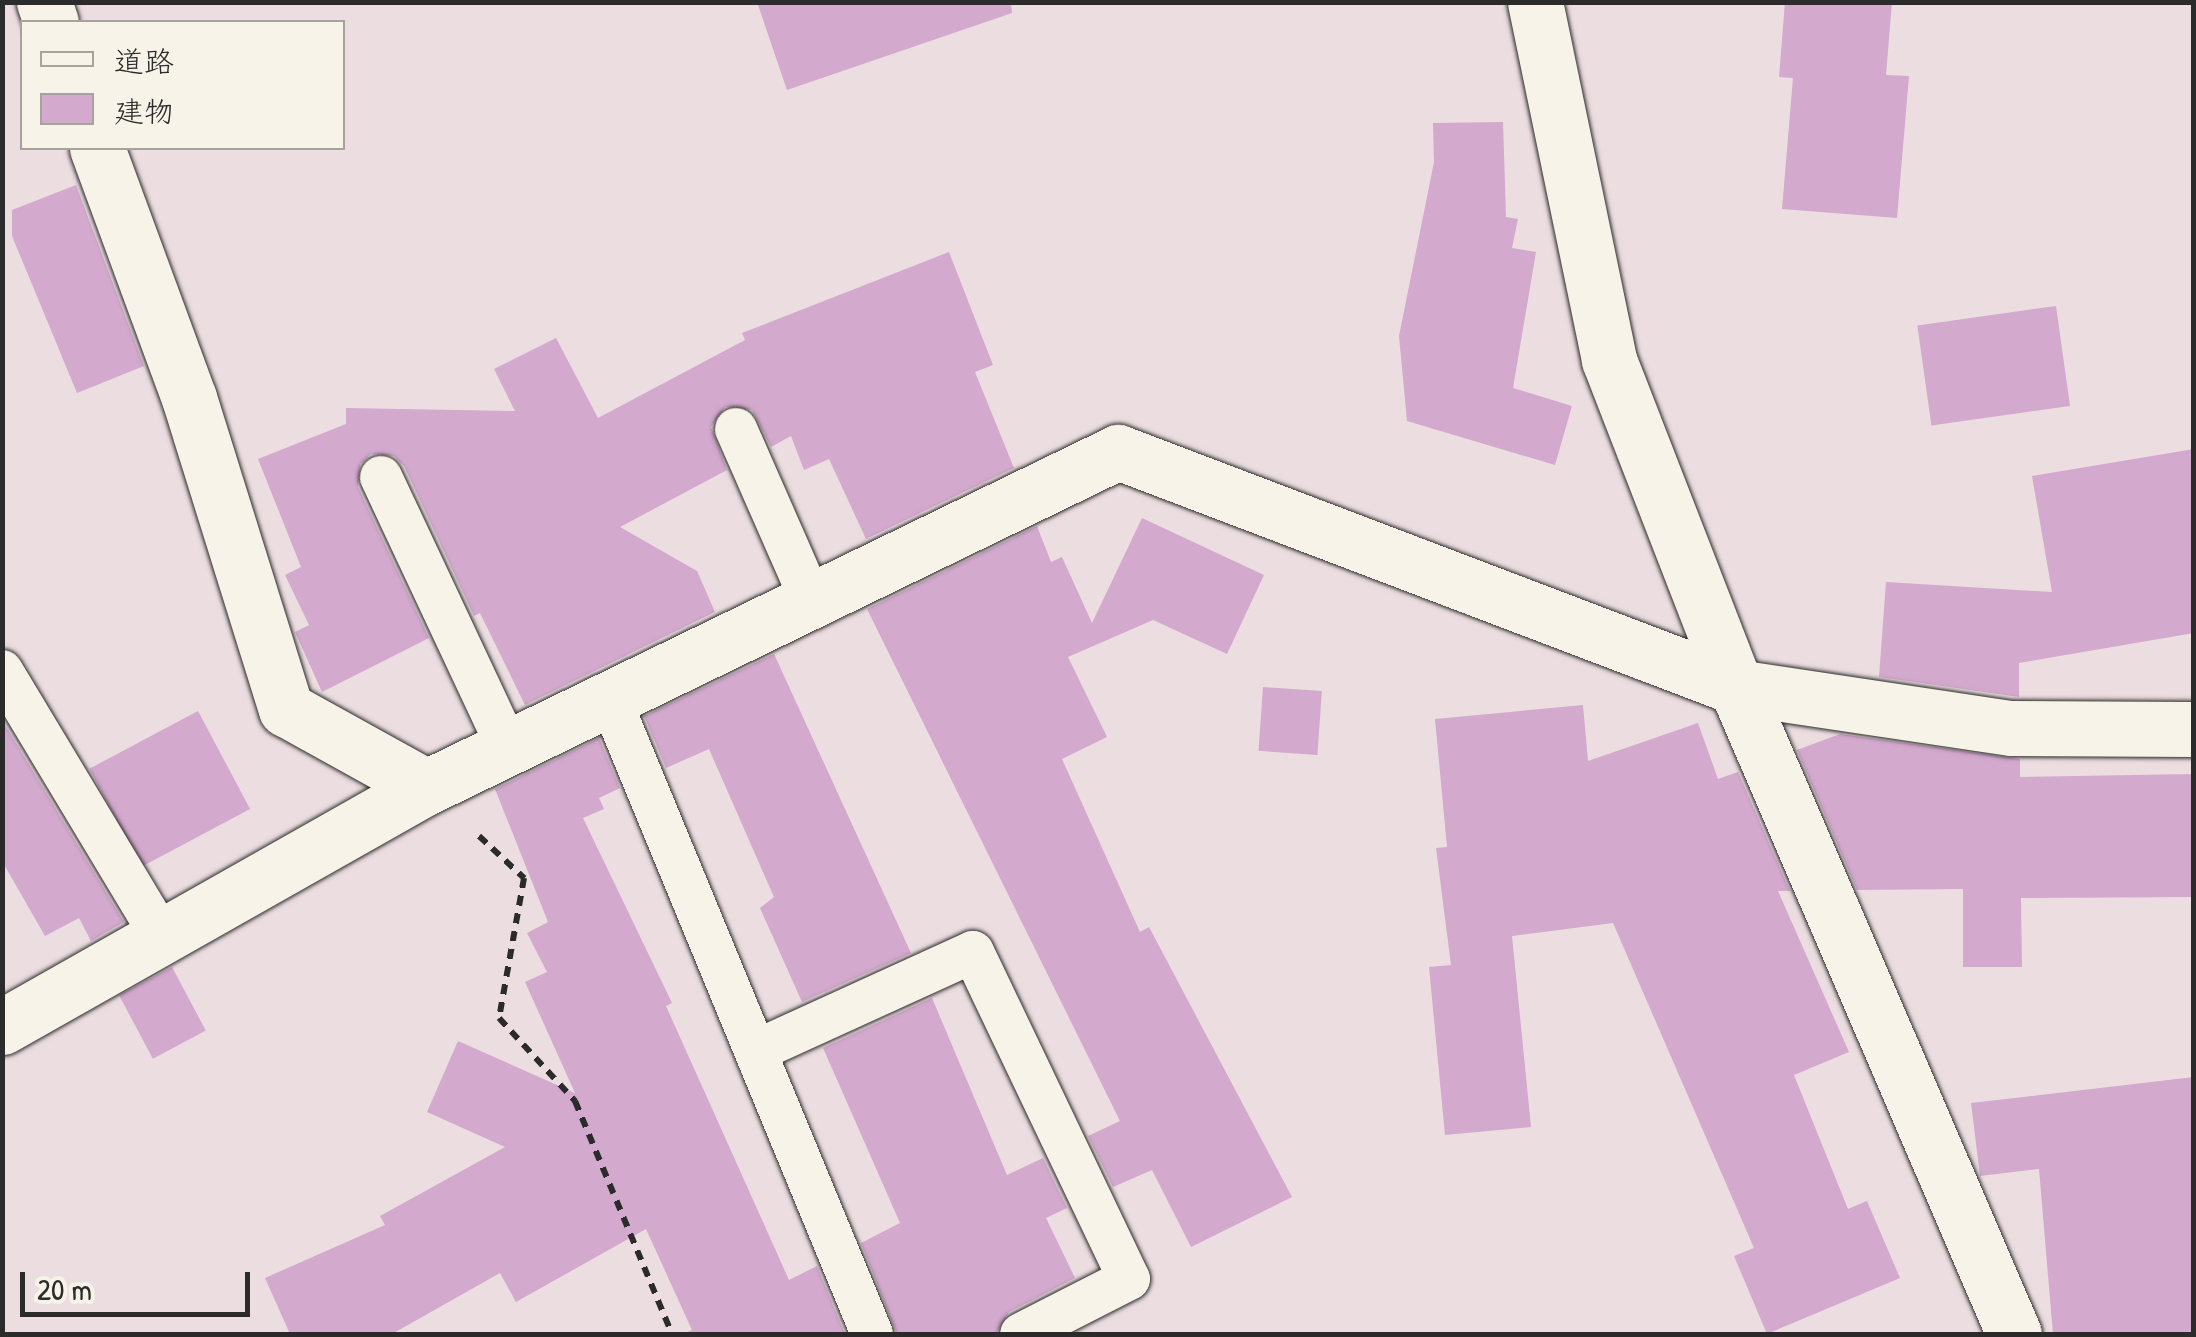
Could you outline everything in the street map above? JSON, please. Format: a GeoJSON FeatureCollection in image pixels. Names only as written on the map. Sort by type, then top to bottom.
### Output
{"type":"FeatureCollection","features":[{"type":"Feature","properties":{"kind":"street"},"geometry":{"type":"LineString","coordinates":[[1535,2],[1610,360],[1736,687],[2014,1334]]}},
{"type":"Feature","properties":{"kind":"street"},"geometry":{"type":"LineString","coordinates":[[98,150],[189,398],[286,709],[427,787]]}},
{"type":"Feature","properties":{"kind":"street"},"geometry":{"type":"LineString","coordinates":[[2,1027],[160,934],[427,787],[1118,452],[1736,687],[2012,728],[2194,729]]}},
{"type":"Feature","properties":{"kind":"lane"},"geometry":{"type":"LineString","coordinates":[[736,429],[811,600]]}},
{"type":"Feature","properties":{"kind":"lane"},"geometry":{"type":"LineString","coordinates":[[381,477],[508,748]]}},
{"type":"Feature","properties":{"kind":"lane"},"geometry":{"type":"LineString","coordinates":[[2,671],[160,934]]}},
{"type":"Feature","properties":{"kind":"lane"},"geometry":{"type":"LineString","coordinates":[[610,698],[872,1334]]}},
{"type":"Feature","properties":{"kind":"lane"},"geometry":{"type":"LineString","coordinates":[[758,1050],[973,952],[1129,1279],[1021,1334]]}},
{"type":"Feature","properties":{"kind":"path"},"geometry":{"type":"LineString","coordinates":[[427,787],[524,878],[500,1018],[576,1101],[672,1334]]}},
{"type":"Feature","properties":{"kind":"building"},"geometry":{"type":"Polygon","coordinates":[[[757,2],[1011,2],[1012,13],[787,90],[757,2]]]}},
{"type":"Feature","properties":{"kind":"building"},"geometry":{"type":"Polygon","coordinates":[[[1785,2],[1892,2],[1886,75],[1909,76],[1897,218],[1782,209],[1793,78],[1779,77],[1785,2]]]}},
{"type":"Feature","properties":{"kind":"building"},"geometry":{"type":"Polygon","coordinates":[[[1503,122],[1506,217],[1518,219],[1512,248],[1536,252],[1513,388],[1572,406],[1555,465],[1407,421],[1399,336],[1434,162],[1433,123],[1503,122]]]}},
{"type":"Feature","properties":{"kind":"building"},"geometry":{"type":"Polygon","coordinates":[[[76,185],[144,366],[77,393],[12,236],[12,210],[76,185]]]}},
{"type":"Feature","properties":{"kind":"building"},"geometry":{"type":"Polygon","coordinates":[[[949,252],[993,365],[975,372],[1014,468],[866,539],[829,459],[804,470],[791,436],[771,447],[752,410],[725,407],[711,427],[727,470],[620,527],[697,571],[715,612],[525,705],[480,613],[474,616],[404,466],[394,456],[371,454],[360,464],[358,487],[429,638],[322,692],[295,632],[309,625],[285,575],[301,567],[258,459],[346,424],[346,408],[515,411],[494,369],[556,338],[598,418],[745,340],[742,333],[949,252]]]}},
{"type":"Feature","properties":{"kind":"building"},"geometry":{"type":"Polygon","coordinates":[[[2056,306],[2070,406],[1931,426],[1917,325],[2056,306]]]}},
{"type":"Feature","properties":{"kind":"building"},"geometry":{"type":"Polygon","coordinates":[[[2194,449],[2194,633],[2019,663],[2019,697],[1879,677],[1886,582],[2052,592],[2032,476],[2194,449]]]}},
{"type":"Feature","properties":{"kind":"building"},"geometry":{"type":"Polygon","coordinates":[[[1142,518],[1264,575],[1227,654],[1153,620],[1068,657],[1107,737],[1062,759],[1140,932],[1149,927],[1292,1197],[1191,1247],[1152,1170],[1113,1187],[1088,1136],[1120,1121],[867,609],[1037,526],[1051,562],[1062,557],[1092,623],[1142,518]]]}},
{"type":"Feature","properties":{"kind":"building"},"geometry":{"type":"Polygon","coordinates":[[[774,654],[911,953],[802,1002],[760,908],[774,897],[709,749],[666,768],[644,716],[774,654]]]}},
{"type":"Feature","properties":{"kind":"building"},"geometry":{"type":"Polygon","coordinates":[[[1263,687],[1322,691],[1317,755],[1259,751],[1263,687]]]}},
{"type":"Feature","properties":{"kind":"building"},"geometry":{"type":"Polygon","coordinates":[[[1583,705],[1588,761],[1698,723],[1718,779],[1738,772],[1790,891],[1778,891],[1849,1052],[1794,1075],[1848,1209],[1867,1201],[1900,1278],[1767,1334],[1734,1256],[1754,1248],[1613,923],[1512,936],[1531,1127],[1445,1135],[1429,967],[1451,965],[1436,848],[1447,847],[1435,719],[1583,705]]]}},
{"type":"Feature","properties":{"kind":"building"},"geometry":{"type":"Polygon","coordinates":[[[198,711],[250,809],[142,867],[89,769],[198,711]]]}},
{"type":"Feature","properties":{"kind":"building"},"geometry":{"type":"Polygon","coordinates":[[[2,720],[124,922],[91,941],[79,918],[45,936],[2,861],[2,720]]]}},
{"type":"Feature","properties":{"kind":"building"},"geometry":{"type":"Polygon","coordinates":[[[1840,734],[2020,759],[2020,777],[2194,774],[2194,897],[2021,898],[2022,967],[1963,967],[1963,889],[1857,890],[1797,750],[1840,734]]]}},
{"type":"Feature","properties":{"kind":"building"},"geometry":{"type":"Polygon","coordinates":[[[599,738],[620,788],[599,798],[604,809],[583,818],[672,1003],[666,1006],[789,1280],[817,1266],[845,1334],[683,1334],[692,1330],[646,1229],[516,1302],[500,1273],[392,1334],[290,1334],[265,1278],[385,1225],[380,1216],[505,1147],[427,1112],[458,1041],[575,1093],[525,982],[547,972],[527,933],[548,922],[495,789],[599,738]]]}},
{"type":"Feature","properties":{"kind":"building"},"geometry":{"type":"Polygon","coordinates":[[[172,967],[206,1031],[153,1059],[119,995],[172,967]]]}},
{"type":"Feature","properties":{"kind":"building"},"geometry":{"type":"Polygon","coordinates":[[[932,998],[1007,1175],[1043,1158],[1067,1208],[1046,1218],[1075,1278],[1009,1312],[996,1334],[897,1334],[861,1243],[900,1223],[823,1048],[932,998]]]}},
{"type":"Feature","properties":{"kind":"building"},"geometry":{"type":"Polygon","coordinates":[[[2194,1077],[2194,1334],[2053,1334],[2039,1169],[1980,1176],[1971,1103],[2194,1077]]]}}]}
